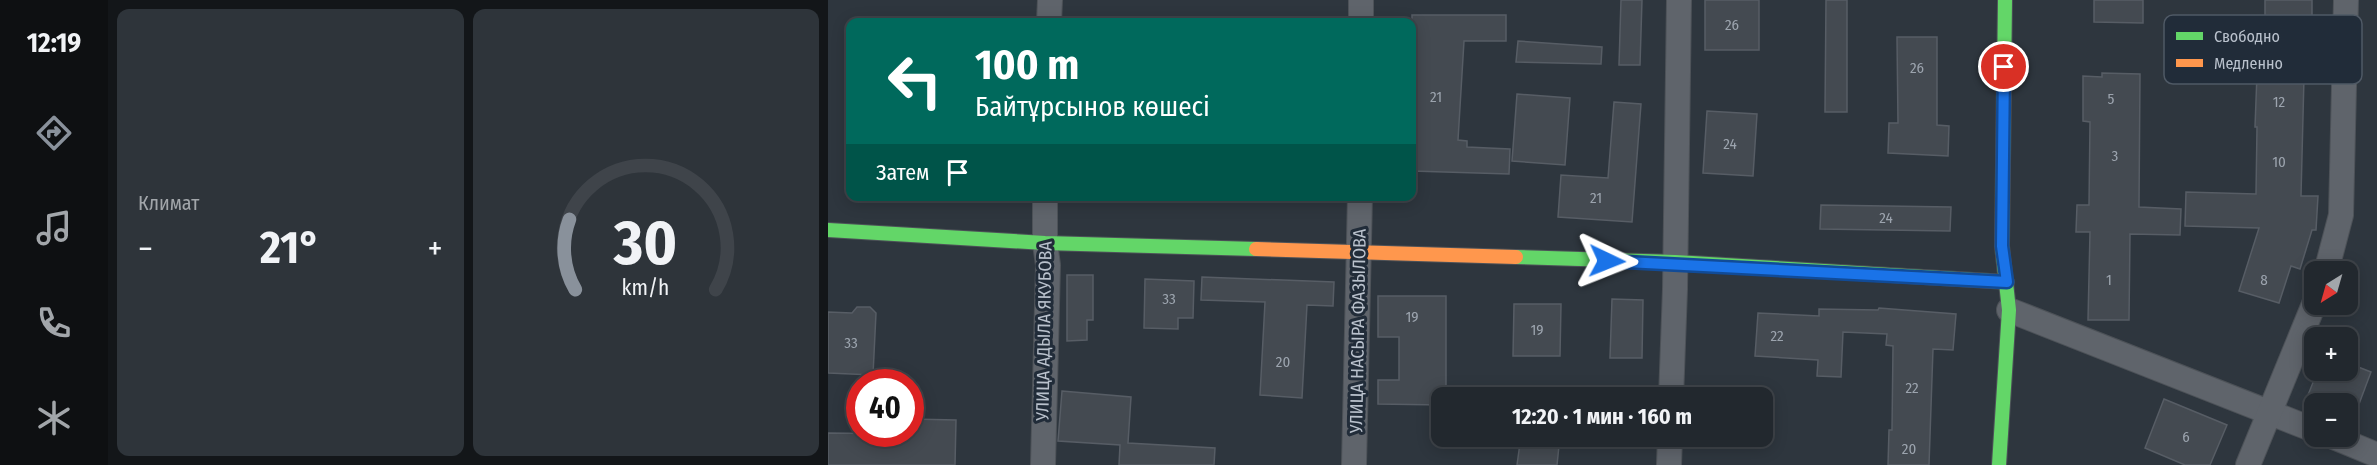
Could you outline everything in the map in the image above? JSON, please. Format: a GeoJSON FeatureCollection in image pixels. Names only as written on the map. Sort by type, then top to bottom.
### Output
{"type":"FeatureCollection","features":[{"type":"Feature","properties":{"kind":"street"},"geometry":{"type":"LineString","coordinates":[[1049,18],[1050,0]]}},
{"type":"Feature","properties":{"kind":"street"},"geometry":{"type":"LineString","coordinates":[[1360,18],[1361,0]]}},
{"type":"Feature","properties":{"kind":"street"},"geometry":{"type":"LineString","coordinates":[[1671,387],[1679,0]]}},
{"type":"Feature","properties":{"kind":"street"},"geometry":{"type":"LineString","coordinates":[[1999,465],[2009,310],[2002,246],[2004,0]]}},
{"type":"Feature","properties":{"kind":"street"},"geometry":{"type":"LineString","coordinates":[[2346,0],[2346,15]]}},
{"type":"Feature","properties":{"kind":"street"},"geometry":{"type":"LineString","coordinates":[[2329,261],[2341,215],[2344,84]]}},
{"type":"Feature","properties":{"kind":"street","name":"УЛИЦА АДЫЛА ЯКУБОВА"},"geometry":{"type":"LineString","coordinates":[[1043,465],[1048,265],[1045,243],[1045,201]]}},
{"type":"Feature","properties":{"kind":"street","name":"УЛИЦА НАСЫРА ФАЗЫЛОВА"},"geometry":{"type":"LineString","coordinates":[[1354,465],[1360,201]]}},
{"type":"Feature","properties":{"kind":"street"},"geometry":{"type":"LineString","coordinates":[[828,230],[1045,243],[1675,262],[2007,282]]}},
{"type":"Feature","properties":{"kind":"street"},"geometry":{"type":"LineString","coordinates":[[2009,310],[2304,426]]}},
{"type":"Feature","properties":{"kind":"street"},"geometry":{"type":"LineString","coordinates":[[2248,465],[2309,315]]}},
{"type":"Feature","properties":{"kind":"street"},"geometry":{"type":"LineString","coordinates":[[1669,465],[1670,447]]}},
{"type":"Feature","properties":{"kind":"street"},"geometry":{"type":"LineString","coordinates":[[2358,447],[2377,455]]}},
{"type":"Feature","properties":{"kind":"building"},"geometry":{"type":"Polygon","coordinates":[[[1621,0],[1642,0],[1640,65],[1619,65],[1621,0]]]}},
{"type":"Feature","properties":{"kind":"building"},"geometry":{"type":"Polygon","coordinates":[[[1705,0],[1759,0],[1759,50],[1705,50],[1705,0]]]}},
{"type":"Feature","properties":{"kind":"building"},"geometry":{"type":"Polygon","coordinates":[[[1826,0],[1847,0],[1847,112],[1825,112],[1826,0]]]}},
{"type":"Feature","properties":{"kind":"building"},"geometry":{"type":"Polygon","coordinates":[[[2094,0],[2143,0],[2143,23],[2094,22],[2094,0]]]}},
{"type":"Feature","properties":{"kind":"building"},"geometry":{"type":"Polygon","coordinates":[[[2265,0],[2312,0],[2312,15],[2265,15],[2265,0]]]}},
{"type":"Feature","properties":{"kind":"building"},"geometry":{"type":"Polygon","coordinates":[[[1412,15],[1506,15],[1506,41],[1464,41],[1458,140],[1467,141],[1467,147],[1510,149],[1509,174],[1416,171],[1416,18],[1412,18],[1412,15]]]}},
{"type":"Feature","properties":{"kind":"building"},"geometry":{"type":"Polygon","coordinates":[[[1897,37],[1937,37],[1937,125],[1949,126],[1948,156],[1888,153],[1889,123],[1898,123],[1897,37]]]}},
{"type":"Feature","properties":{"kind":"building"},"geometry":{"type":"Polygon","coordinates":[[[1518,41],[1602,47],[1601,64],[1516,62],[1518,41]]]}},
{"type":"Feature","properties":{"kind":"building"},"geometry":{"type":"Polygon","coordinates":[[[2102,73],[2140,74],[2139,207],[2181,209],[2180,235],[2130,234],[2129,320],[2088,320],[2090,232],[2076,232],[2077,205],[2089,205],[2090,122],[2083,121],[2083,76],[2102,77],[2102,73]]]}},
{"type":"Feature","properties":{"kind":"building"},"geometry":{"type":"Polygon","coordinates":[[[2257,84],[2304,84],[2301,196],[2318,196],[2316,230],[2312,230],[2300,269],[2291,266],[2279,303],[2239,291],[2259,228],[2185,226],[2186,192],[2256,194],[2257,127],[2255,127],[2257,84]]]}},
{"type":"Feature","properties":{"kind":"building"},"geometry":{"type":"Polygon","coordinates":[[[1517,94],[1570,98],[1565,165],[1512,161],[1517,94]]]}},
{"type":"Feature","properties":{"kind":"building"},"geometry":{"type":"Polygon","coordinates":[[[1614,102],[1641,104],[1632,222],[1558,217],[1561,175],[1608,178],[1614,102]]]}},
{"type":"Feature","properties":{"kind":"building"},"geometry":{"type":"Polygon","coordinates":[[[1707,111],[1757,114],[1753,176],[1703,173],[1707,111]]]}},
{"type":"Feature","properties":{"kind":"building"},"geometry":{"type":"Polygon","coordinates":[[[1821,205],[1951,207],[1950,231],[1820,229],[1821,205]]]}},
{"type":"Feature","properties":{"kind":"building"},"geometry":{"type":"Polygon","coordinates":[[[1067,275],[1093,275],[1093,320],[1087,320],[1087,340],[1067,341],[1067,275]]]}},
{"type":"Feature","properties":{"kind":"building"},"geometry":{"type":"Polygon","coordinates":[[[1202,277],[1334,282],[1333,306],[1307,305],[1302,398],[1260,395],[1265,302],[1201,300],[1202,277]]]}},
{"type":"Feature","properties":{"kind":"building"},"geometry":{"type":"Polygon","coordinates":[[[1145,279],[1194,281],[1193,318],[1178,318],[1178,329],[1144,328],[1145,279]]]}},
{"type":"Feature","properties":{"kind":"building"},"geometry":{"type":"Polygon","coordinates":[[[1378,296],[1446,296],[1446,387],[1431,387],[1431,405],[1378,404],[1378,380],[1399,380],[1399,337],[1378,337],[1378,296]]]}},
{"type":"Feature","properties":{"kind":"building"},"geometry":{"type":"Polygon","coordinates":[[[1612,299],[1643,300],[1642,358],[1610,358],[1612,299]]]}},
{"type":"Feature","properties":{"kind":"building"},"geometry":{"type":"Polygon","coordinates":[[[1514,304],[1561,304],[1560,356],[1513,356],[1514,304]]]}},
{"type":"Feature","properties":{"kind":"building"},"geometry":{"type":"Polygon","coordinates":[[[857,307],[870,307],[876,313],[873,369],[846,369],[846,374],[828,373],[828,312],[852,313],[857,307]]]}},
{"type":"Feature","properties":{"kind":"building"},"geometry":{"type":"Polygon","coordinates":[[[1879,308],[1956,314],[1953,350],[1933,349],[1929,465],[1888,465],[1889,430],[1892,430],[1893,346],[1886,345],[1887,334],[1843,332],[1841,377],[1817,376],[1818,360],[1755,356],[1758,313],[1819,316],[1819,309],[1878,310],[1879,308]]]}},
{"type":"Feature","properties":{"kind":"building"},"geometry":{"type":"Polygon","coordinates":[[[2358,367],[2371,372],[2359,404],[2358,393],[2309,393],[2314,381],[2358,381],[2358,367]]]}},
{"type":"Feature","properties":{"kind":"building"},"geometry":{"type":"Polygon","coordinates":[[[1062,391],[1131,397],[1128,443],[1215,448],[1214,465],[1119,465],[1120,445],[1058,441],[1062,391]]]}},
{"type":"Feature","properties":{"kind":"building"},"geometry":{"type":"Polygon","coordinates":[[[2164,399],[2227,425],[2210,465],[2185,465],[2145,448],[2164,399]]]}},
{"type":"Feature","properties":{"kind":"building"},"geometry":{"type":"Polygon","coordinates":[[[924,419],[956,420],[955,465],[828,465],[828,433],[846,433],[846,447],[924,447],[924,419]]]}},
{"type":"Feature","properties":{"kind":"building"},"geometry":{"type":"Polygon","coordinates":[[[1519,447],[1559,447],[1557,465],[1517,465],[1519,447]]]}},
{"type":"Feature","properties":{"kind":"traffic: fast"},"geometry":{"type":"LineString","coordinates":[[1999,465],[2009,310],[2002,246],[2005,0]]}},
{"type":"Feature","properties":{"kind":"traffic: fast"},"geometry":{"type":"LineString","coordinates":[[828,230],[1045,243],[1256,249]]}},
{"type":"Feature","properties":{"kind":"traffic: fast"},"geometry":{"type":"LineString","coordinates":[[1516,257],[1675,262],[2007,282]]}},
{"type":"Feature","properties":{"kind":"traffic: slow"},"geometry":{"type":"LineString","coordinates":[[1256,249],[1516,257]]}},
{"type":"Feature","properties":{"kind":"route"},"geometry":{"type":"LineString","coordinates":[[1607,261],[1675,262],[2007,282],[2002,246],[2004,67]]}}]}
